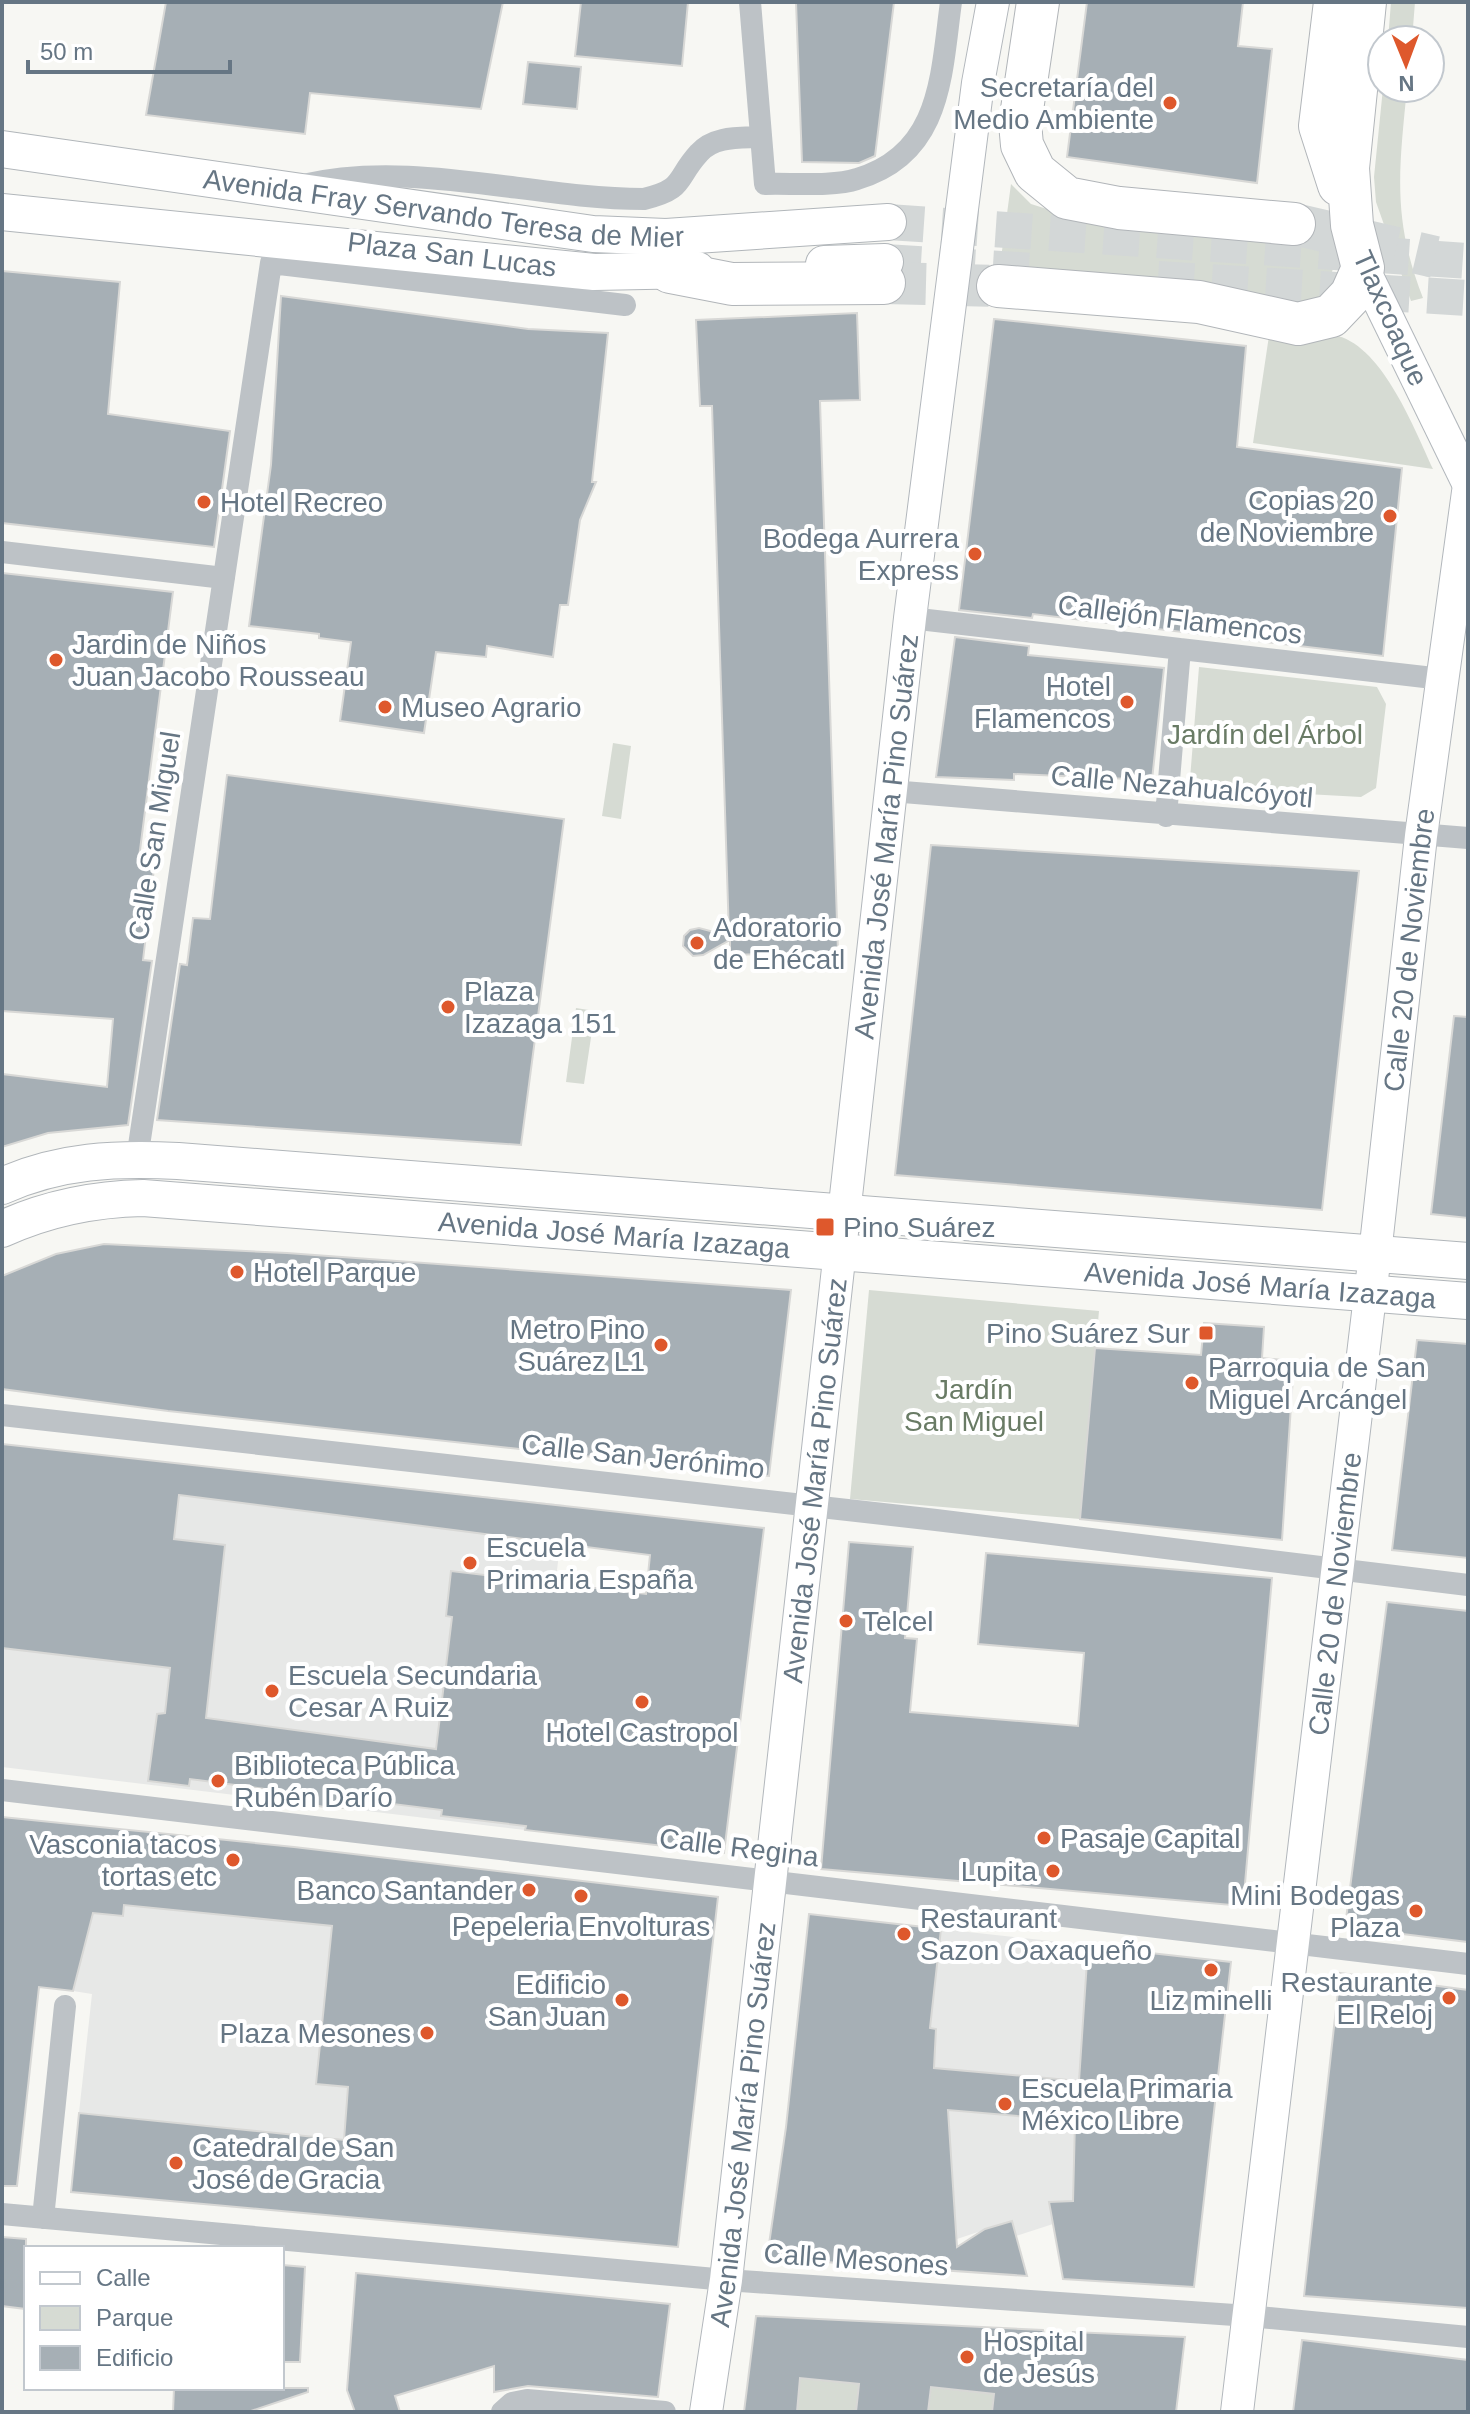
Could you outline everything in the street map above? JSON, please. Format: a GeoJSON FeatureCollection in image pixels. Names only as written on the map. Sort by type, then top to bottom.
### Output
{"type":"FeatureCollection","features":[{"type":"Feature","properties":{"kind":"highway"},"geometry":{"type":"LineString","coordinates":[[1038,2],[1020,123],[1022,145],[1035,172],[1067,198],[1119,208],[1294,224]]}},
{"type":"Feature","properties":{"kind":"highway"},"geometry":{"type":"LineString","coordinates":[[1335,2],[1320,126],[1352,225]]}},
{"type":"Feature","properties":{"kind":"highway","name":"Tlaxcoaque"},"geometry":{"type":"LineString","coordinates":[[1363,268],[1352,225],[1348,168],[1365,2]]}},
{"type":"Feature","properties":{"kind":"highway"},"geometry":{"type":"LineString","coordinates":[[998,286],[1199,302],[1298,324],[1331,316],[1351,295],[1363,268]]}},
{"type":"Feature","properties":{"kind":"highway"},"geometry":{"type":"LineString","coordinates":[[670,272],[732,284],[884,272]]}},
{"type":"Feature","properties":{"kind":"main road","name":"Avenida José María Pino Suárez"},"geometry":{"type":"LineString","coordinates":[[706,2412],[726,2280],[910,618],[978,83],[993,2]]}},
{"type":"Feature","properties":{"kind":"main road","name":"Avenida Fray Servando Teresa de Mier"},"geometry":{"type":"LineString","coordinates":[[2,149],[593,234],[666,237],[888,222]]}},
{"type":"Feature","properties":{"kind":"main road","name":"Avenida Fray Servando Teresa de Mier"},"geometry":{"type":"LineString","coordinates":[[2,212],[275,251],[594,272],[670,272]]}},
{"type":"Feature","properties":{"kind":"main road","name":"Tlaxcoaque"},"geometry":{"type":"LineString","coordinates":[[1363,268],[1468,483]]}},
{"type":"Feature","properties":{"kind":"main road","name":"Calle 20 de Noviembre"},"geometry":{"type":"LineString","coordinates":[[1237,2412],[1375,1254],[1421,836],[1468,492]]}},
{"type":"Feature","properties":{"kind":"main road","name":"Avenida José María Izazaga"},"geometry":{"type":"LineString","coordinates":[[2,1186],[75,1163],[137,1159],[1468,1261]]}},
{"type":"Feature","properties":{"kind":"main road","name":"Avenida José María Izazaga"},"geometry":{"type":"LineString","coordinates":[[2,1229],[54,1209],[85,1202],[143,1198],[1468,1301]]}},
{"type":"Feature","properties":{"kind":"street"},"geometry":{"type":"LineString","coordinates":[[750,2],[765,184],[856,180],[898,160],[927,126],[939,90],[951,2]]}},
{"type":"Feature","properties":{"kind":"street"},"geometry":{"type":"LineString","coordinates":[[280,191],[336,177],[384,176],[644,199],[664,195],[677,186],[699,152],[711,145],[723,139],[759,137]]}},
{"type":"Feature","properties":{"kind":"street","name":"Plaza San Lucas"},"geometry":{"type":"LineString","coordinates":[[275,251],[625,305]]}},
{"type":"Feature","properties":{"kind":"street","name":"Calle San Miguel"},"geometry":{"type":"LineString","coordinates":[[137,1159],[275,251]]}},
{"type":"Feature","properties":{"kind":"street"},"geometry":{"type":"LineString","coordinates":[[2,552],[224,578]]}},
{"type":"Feature","properties":{"kind":"street","name":"Callejón Flamencos"},"geometry":{"type":"LineString","coordinates":[[910,618],[1442,679]]}},
{"type":"Feature","properties":{"kind":"street"},"geometry":{"type":"LineString","coordinates":[[1166,816],[1180,649]]}},
{"type":"Feature","properties":{"kind":"street","name":"Calle Nezahualcóyotl"},"geometry":{"type":"LineString","coordinates":[[891,791],[1166,816],[1468,838]]}},
{"type":"Feature","properties":{"kind":"street","name":"Calle San Jerónimo"},"geometry":{"type":"LineString","coordinates":[[2,1415],[813,1506],[1468,1585]]}},
{"type":"Feature","properties":{"kind":"street","name":"Calle Regina"},"geometry":{"type":"LineString","coordinates":[[2,1790],[1468,1964]]}},
{"type":"Feature","properties":{"kind":"street"},"geometry":{"type":"LineString","coordinates":[[43,2218],[65,2006]]}},
{"type":"Feature","properties":{"kind":"street","name":"Calle Mesones"},"geometry":{"type":"LineString","coordinates":[[2,2214],[726,2280],[1249,2316],[1468,2337]]}},
{"type":"Feature","properties":{"kind":"street"},"geometry":{"type":"LineString","coordinates":[[502,2412],[512,2403],[527,2400],[665,2412]]}},
{"type":"Feature","properties":{"kind":"shaded area","name":"Escuela Secundaria Cesar A Ruiz"},"geometry":{"type":"Polygon","coordinates":[[[158,1461],[565,1505],[525,1830],[2,1767],[2,1648],[158,1461]]]}},
{"type":"Feature","properties":{"kind":"shaded area"},"geometry":{"type":"Polygon","coordinates":[[[124,1905],[332,1926],[316,2083],[348,2087],[344,2140],[79,2113],[92,1994],[73,1991],[93,1913],[123,1916],[124,1905]]]}},
{"type":"Feature","properties":{"kind":"shaded area","name":"Escuela Primaria México Libre"},"geometry":{"type":"Polygon","coordinates":[[[941,1929],[1088,1945],[1073,2201],[1049,2202],[1053,2224],[1016,2236],[1011,2221],[957,2239],[949,2133],[929,2134],[936,2029],[930,2028],[941,1929]]]}},
{"type":"Feature","properties":{"kind":"green space"},"geometry":{"type":"Polygon","coordinates":[[[1391,2],[1415,2],[1413,24],[1389,24],[1391,2]]]}},
{"type":"Feature","properties":{"kind":"green space"},"geometry":{"type":"Polygon","coordinates":[[[1381,104],[1406,104],[1400,170],[1402,218],[1413,270],[1423,298],[1411,301],[1376,202],[1374,177],[1381,104]]]}},
{"type":"Feature","properties":{"kind":"green space"},"geometry":{"type":"Polygon","coordinates":[[[1011,184],[1031,204],[1066,215],[1322,241],[1333,268],[1326,296],[1303,310],[999,273],[1011,184]]]}},
{"type":"Feature","properties":{"kind":"green space"},"geometry":{"type":"Polygon","coordinates":[[[1270,329],[1338,336],[1369,356],[1396,392],[1433,469],[1253,443],[1270,329]]]}},
{"type":"Feature","properties":{"kind":"green space","name":"Jardín del Árbol"},"geometry":{"type":"Polygon","coordinates":[[[1199,667],[1377,687],[1386,704],[1376,788],[1361,797],[1199,788],[1190,779],[1199,667]]]}},
{"type":"Feature","properties":{"kind":"green space"},"geometry":{"type":"Polygon","coordinates":[[[613,743],[631,746],[621,819],[602,816],[613,743]]]}},
{"type":"Feature","properties":{"kind":"green space"},"geometry":{"type":"Polygon","coordinates":[[[576,1008],[595,1011],[584,1084],[566,1082],[576,1008]]]}},
{"type":"Feature","properties":{"kind":"green space","name":"Jardín San Miguel"},"geometry":{"type":"Polygon","coordinates":[[[869,1290],[1099,1311],[1080,1519],[850,1499],[869,1290]]]}},
{"type":"Feature","properties":{"kind":"green space"},"geometry":{"type":"Polygon","coordinates":[[[800,2378],[859,2384],[857,2412],[797,2412],[800,2378]]]}},
{"type":"Feature","properties":{"kind":"green space"},"geometry":{"type":"Polygon","coordinates":[[[931,2387],[994,2394],[992,2412],[928,2412],[931,2387]]]}},
{"type":"Feature","properties":{"kind":"building"},"geometry":{"type":"Polygon","coordinates":[[[166,2],[503,2],[481,109],[310,93],[305,134],[146,115],[166,2]]]}},
{"type":"Feature","properties":{"kind":"building"},"geometry":{"type":"Polygon","coordinates":[[[581,2],[688,2],[682,66],[575,56],[581,2]]]}},
{"type":"Feature","properties":{"kind":"building"},"geometry":{"type":"Polygon","coordinates":[[[796,2],[894,2],[875,156],[859,163],[802,162],[796,2]]]}},
{"type":"Feature","properties":{"kind":"building","name":"Secretaría del Medio Ambiente"},"geometry":{"type":"Polygon","coordinates":[[[1087,2],[1243,2],[1238,46],[1272,49],[1257,183],[1067,157],[1087,2]]]}},
{"type":"Feature","properties":{"kind":"building"},"geometry":{"type":"Polygon","coordinates":[[[528,62],[581,67],[577,109],[523,104],[528,62]]]}},
{"type":"Feature","properties":{"kind":"building"},"geometry":{"type":"Polygon","coordinates":[[[2,271],[120,282],[108,414],[230,431],[214,547],[2,523],[2,271]]]}},
{"type":"Feature","properties":{"kind":"building"},"geometry":{"type":"Polygon","coordinates":[[[281,296],[528,329],[608,333],[592,482],[596,482],[580,520],[568,605],[560,605],[553,657],[487,646],[486,657],[436,652],[424,733],[340,721],[351,642],[319,638],[319,634],[249,626],[271,465],[281,296]]]}},
{"type":"Feature","properties":{"kind":"building"},"geometry":{"type":"Polygon","coordinates":[[[857,313],[860,400],[820,401],[838,952],[730,955],[730,940],[703,955],[693,956],[683,946],[684,936],[690,930],[699,928],[729,936],[712,406],[700,406],[696,320],[857,313]]]}},
{"type":"Feature","properties":{"kind":"building"},"geometry":{"type":"Polygon","coordinates":[[[994,319],[1246,346],[1237,447],[1402,468],[1383,656],[1033,614],[1032,618],[959,610],[994,319]]]}},
{"type":"Feature","properties":{"kind":"building"},"geometry":{"type":"Polygon","coordinates":[[[2,573],[173,592],[139,858],[155,860],[143,960],[152,961],[128,1125],[48,1133],[2,1147],[2,1074],[107,1087],[113,1019],[2,1011],[2,573]]]}},
{"type":"Feature","properties":{"kind":"building"},"geometry":{"type":"Polygon","coordinates":[[[955,637],[1029,646],[1028,655],[1164,668],[1152,780],[1014,774],[1014,780],[936,777],[955,637]]]}},
{"type":"Feature","properties":{"kind":"building","name":"Plaza Izazaga 151"},"geometry":{"type":"Polygon","coordinates":[[[227,775],[564,819],[521,1145],[157,1120],[180,964],[187,965],[193,918],[210,919],[227,775]]]}},
{"type":"Feature","properties":{"kind":"building"},"geometry":{"type":"Polygon","coordinates":[[[931,845],[1359,871],[1322,1210],[895,1175],[931,845]]]}},
{"type":"Feature","properties":{"kind":"building"},"geometry":{"type":"Polygon","coordinates":[[[1454,1016],[1468,1017],[1468,1218],[1431,1214],[1454,1016]]]}},
{"type":"Feature","properties":{"kind":"building"},"geometry":{"type":"Polygon","coordinates":[[[104,1244],[287,1253],[791,1290],[769,1476],[168,1411],[2,1389],[2,1276],[56,1254],[104,1244]]]}},
{"type":"Feature","properties":{"kind":"building"},"geometry":{"type":"Polygon","coordinates":[[[1204,1323],[1264,1327],[1262,1358],[1294,1361],[1282,1540],[1080,1519],[1095,1348],[1201,1355],[1204,1323]]]}},
{"type":"Feature","properties":{"kind":"building"},"geometry":{"type":"Polygon","coordinates":[[[1417,1340],[1468,1344],[1468,1558],[1392,1550],[1417,1340]]]}},
{"type":"Feature","properties":{"kind":"building"},"geometry":{"type":"Polygon","coordinates":[[[2,1444],[764,1528],[724,1853],[525,1830],[526,1826],[441,1816],[442,1810],[353,1799],[352,1808],[330,1808],[279,1799],[280,1791],[190,1779],[189,1786],[148,1781],[157,1714],[165,1713],[170,1668],[2,1648],[2,1444]],[[179,1495],[174,1539],[225,1545],[206,1718],[436,1749],[452,1617],[446,1616],[451,1571],[646,1594],[650,1555],[179,1495]]]}},
{"type":"Feature","properties":{"kind":"building"},"geometry":{"type":"Polygon","coordinates":[[[849,1542],[913,1547],[905,1638],[917,1639],[910,1712],[1078,1726],[1084,1653],[978,1644],[986,1553],[1272,1578],[1243,1906],[821,1869],[849,1542]]]}},
{"type":"Feature","properties":{"kind":"building"},"geometry":{"type":"Polygon","coordinates":[[[1387,1602],[1468,1611],[1468,1942],[1345,1927],[1387,1602]]]}},
{"type":"Feature","properties":{"kind":"building"},"geometry":{"type":"Polygon","coordinates":[[[2,1817],[294,1847],[718,1897],[678,2247],[71,2192],[79,2113],[344,2140],[348,2087],[316,2084],[332,1926],[124,1905],[123,1916],[93,1913],[73,1991],[39,1987],[17,2186],[2,2186],[2,1817]]]}},
{"type":"Feature","properties":{"kind":"building"},"geometry":{"type":"Polygon","coordinates":[[[809,1914],[941,1929],[930,2028],[936,2029],[934,2068],[1079,2081],[1088,1946],[1231,1962],[1194,2287],[1063,2279],[1049,2202],[1073,2201],[1075,2121],[948,2110],[957,2247],[985,2229],[1012,2221],[1027,2276],[767,2258],[786,2127],[809,1914]]]}},
{"type":"Feature","properties":{"kind":"building"},"geometry":{"type":"Polygon","coordinates":[[[1340,1973],[1468,1990],[1468,2308],[1304,2296],[1340,1973]]]}},
{"type":"Feature","properties":{"kind":"building"},"geometry":{"type":"Polygon","coordinates":[[[2,2237],[26,2239],[24,2309],[2,2306],[2,2237]]]}},
{"type":"Feature","properties":{"kind":"building"},"geometry":{"type":"Polygon","coordinates":[[[284,2265],[305,2267],[300,2362],[284,2362],[284,2265]]]}},
{"type":"Feature","properties":{"kind":"building"},"geometry":{"type":"Polygon","coordinates":[[[356,2273],[670,2304],[658,2397],[528,2386],[494,2392],[494,2366],[395,2396],[400,2412],[355,2412],[347,2390],[356,2273]]]}},
{"type":"Feature","properties":{"kind":"building","name":"Hospital de Jesús"},"geometry":{"type":"Polygon","coordinates":[[[756,2316],[1043,2330],[1048,2348],[1075,2342],[1073,2332],[1185,2337],[1176,2412],[992,2412],[994,2394],[931,2387],[928,2412],[856,2412],[859,2384],[800,2378],[797,2412],[744,2412],[756,2316]]]}},
{"type":"Feature","properties":{"kind":"building"},"geometry":{"type":"Polygon","coordinates":[[[1302,2340],[1468,2360],[1468,2412],[1293,2412],[1302,2340]]]}},
{"type":"Feature","properties":{"kind":"building"},"geometry":{"type":"Polygon","coordinates":[[[308,2388],[308,2392],[248,2412],[173,2412],[174,2390],[308,2388]]]}},
{"type":"Feature","properties":{"kind":"tunnel"},"geometry":{"type":"LineString","coordinates":[[888,222],[1468,261]]}},
{"type":"Feature","properties":{"kind":"tunnel"},"geometry":{"type":"LineString","coordinates":[[1294,224],[1435,257]]}},
{"type":"Feature","properties":{"kind":"tunnel"},"geometry":{"type":"LineString","coordinates":[[885,262],[1035,271]]}},
{"type":"Feature","properties":{"kind":"tunnel"},"geometry":{"type":"LineString","coordinates":[[1158,279],[1468,298]]}},
{"type":"Feature","properties":{"kind":"tunnel"},"geometry":{"type":"LineString","coordinates":[[884,283],[998,286]]}},
{"type":"Feature","properties":{"kind":"place","name":"Secretaría del Medio Ambiente"},"geometry":{"type":"Point","coordinates":[1170,103]}},
{"type":"Feature","properties":{"kind":"place","name":"Hotel Recreo"},"geometry":{"type":"Point","coordinates":[204,502]}},
{"type":"Feature","properties":{"kind":"place","name":"Copias 20 de Noviembre"},"geometry":{"type":"Point","coordinates":[1390,516]}},
{"type":"Feature","properties":{"kind":"place","name":"Bodega Aurrera Express"},"geometry":{"type":"Point","coordinates":[975,554]}},
{"type":"Feature","properties":{"kind":"place","name":"Jardin de Niños Juan Jacobo Rousseau"},"geometry":{"type":"Point","coordinates":[56,660]}},
{"type":"Feature","properties":{"kind":"place","name":"Hotel Flamencos"},"geometry":{"type":"Point","coordinates":[1127,702]}},
{"type":"Feature","properties":{"kind":"place","name":"Museo Agrario"},"geometry":{"type":"Point","coordinates":[385,707]}},
{"type":"Feature","properties":{"kind":"place","name":"Adoratorio de Ehécatl"},"geometry":{"type":"Point","coordinates":[697,943]}},
{"type":"Feature","properties":{"kind":"place","name":"Plaza Izazaga 151"},"geometry":{"type":"Point","coordinates":[448,1007]}},
{"type":"Feature","properties":{"kind":"place","name":"Pino Suárez"},"geometry":{"type":"Point","coordinates":[825,1227]}},
{"type":"Feature","properties":{"kind":"place","name":"Hotel Parque"},"geometry":{"type":"Point","coordinates":[237,1272]}},
{"type":"Feature","properties":{"kind":"place","name":"Pino Suárez Sur"},"geometry":{"type":"Point","coordinates":[1206,1333]}},
{"type":"Feature","properties":{"kind":"place","name":"Metro Pino Suárez L1"},"geometry":{"type":"Point","coordinates":[661,1345]}},
{"type":"Feature","properties":{"kind":"place","name":"Parroquia de San Miguel Arcángel"},"geometry":{"type":"Point","coordinates":[1192,1383]}},
{"type":"Feature","properties":{"kind":"place","name":"Escuela Primaria España"},"geometry":{"type":"Point","coordinates":[470,1563]}},
{"type":"Feature","properties":{"kind":"place","name":"Telcel"},"geometry":{"type":"Point","coordinates":[846,1621]}},
{"type":"Feature","properties":{"kind":"place","name":"Escuela Secundaria Cesar A Ruiz"},"geometry":{"type":"Point","coordinates":[272,1691]}},
{"type":"Feature","properties":{"kind":"place","name":"Hotel Castropol"},"geometry":{"type":"Point","coordinates":[642,1702]}},
{"type":"Feature","properties":{"kind":"place","name":"Biblioteca Pública Rubén Darío"},"geometry":{"type":"Point","coordinates":[218,1781]}},
{"type":"Feature","properties":{"kind":"place","name":"Pasaje Capital"},"geometry":{"type":"Point","coordinates":[1044,1838]}},
{"type":"Feature","properties":{"kind":"place","name":"Vasconia tacos tortas etc"},"geometry":{"type":"Point","coordinates":[233,1860]}},
{"type":"Feature","properties":{"kind":"place","name":"Lupita"},"geometry":{"type":"Point","coordinates":[1053,1871]}},
{"type":"Feature","properties":{"kind":"place","name":"Banco Santander"},"geometry":{"type":"Point","coordinates":[529,1890]}},
{"type":"Feature","properties":{"kind":"place","name":"Pepeleria Envolturas"},"geometry":{"type":"Point","coordinates":[581,1896]}},
{"type":"Feature","properties":{"kind":"place","name":"Mini Bodegas Plaza"},"geometry":{"type":"Point","coordinates":[1416,1911]}},
{"type":"Feature","properties":{"kind":"place","name":"Restaurant Sazon Oaxaqueño"},"geometry":{"type":"Point","coordinates":[904,1934]}},
{"type":"Feature","properties":{"kind":"place","name":"Liz minelli"},"geometry":{"type":"Point","coordinates":[1211,1970]}},
{"type":"Feature","properties":{"kind":"place","name":"Restaurante El Reloj"},"geometry":{"type":"Point","coordinates":[1449,1998]}},
{"type":"Feature","properties":{"kind":"place","name":"Edificio San Juan"},"geometry":{"type":"Point","coordinates":[622,2000]}},
{"type":"Feature","properties":{"kind":"place","name":"Plaza Mesones"},"geometry":{"type":"Point","coordinates":[427,2033]}},
{"type":"Feature","properties":{"kind":"place","name":"Escuela Primaria México Libre"},"geometry":{"type":"Point","coordinates":[1005,2104]}},
{"type":"Feature","properties":{"kind":"place","name":"Catedral de San José de Gracia"},"geometry":{"type":"Point","coordinates":[176,2163]}},
{"type":"Feature","properties":{"kind":"place","name":"Hospital de Jesús"},"geometry":{"type":"Point","coordinates":[967,2357]}}]}
